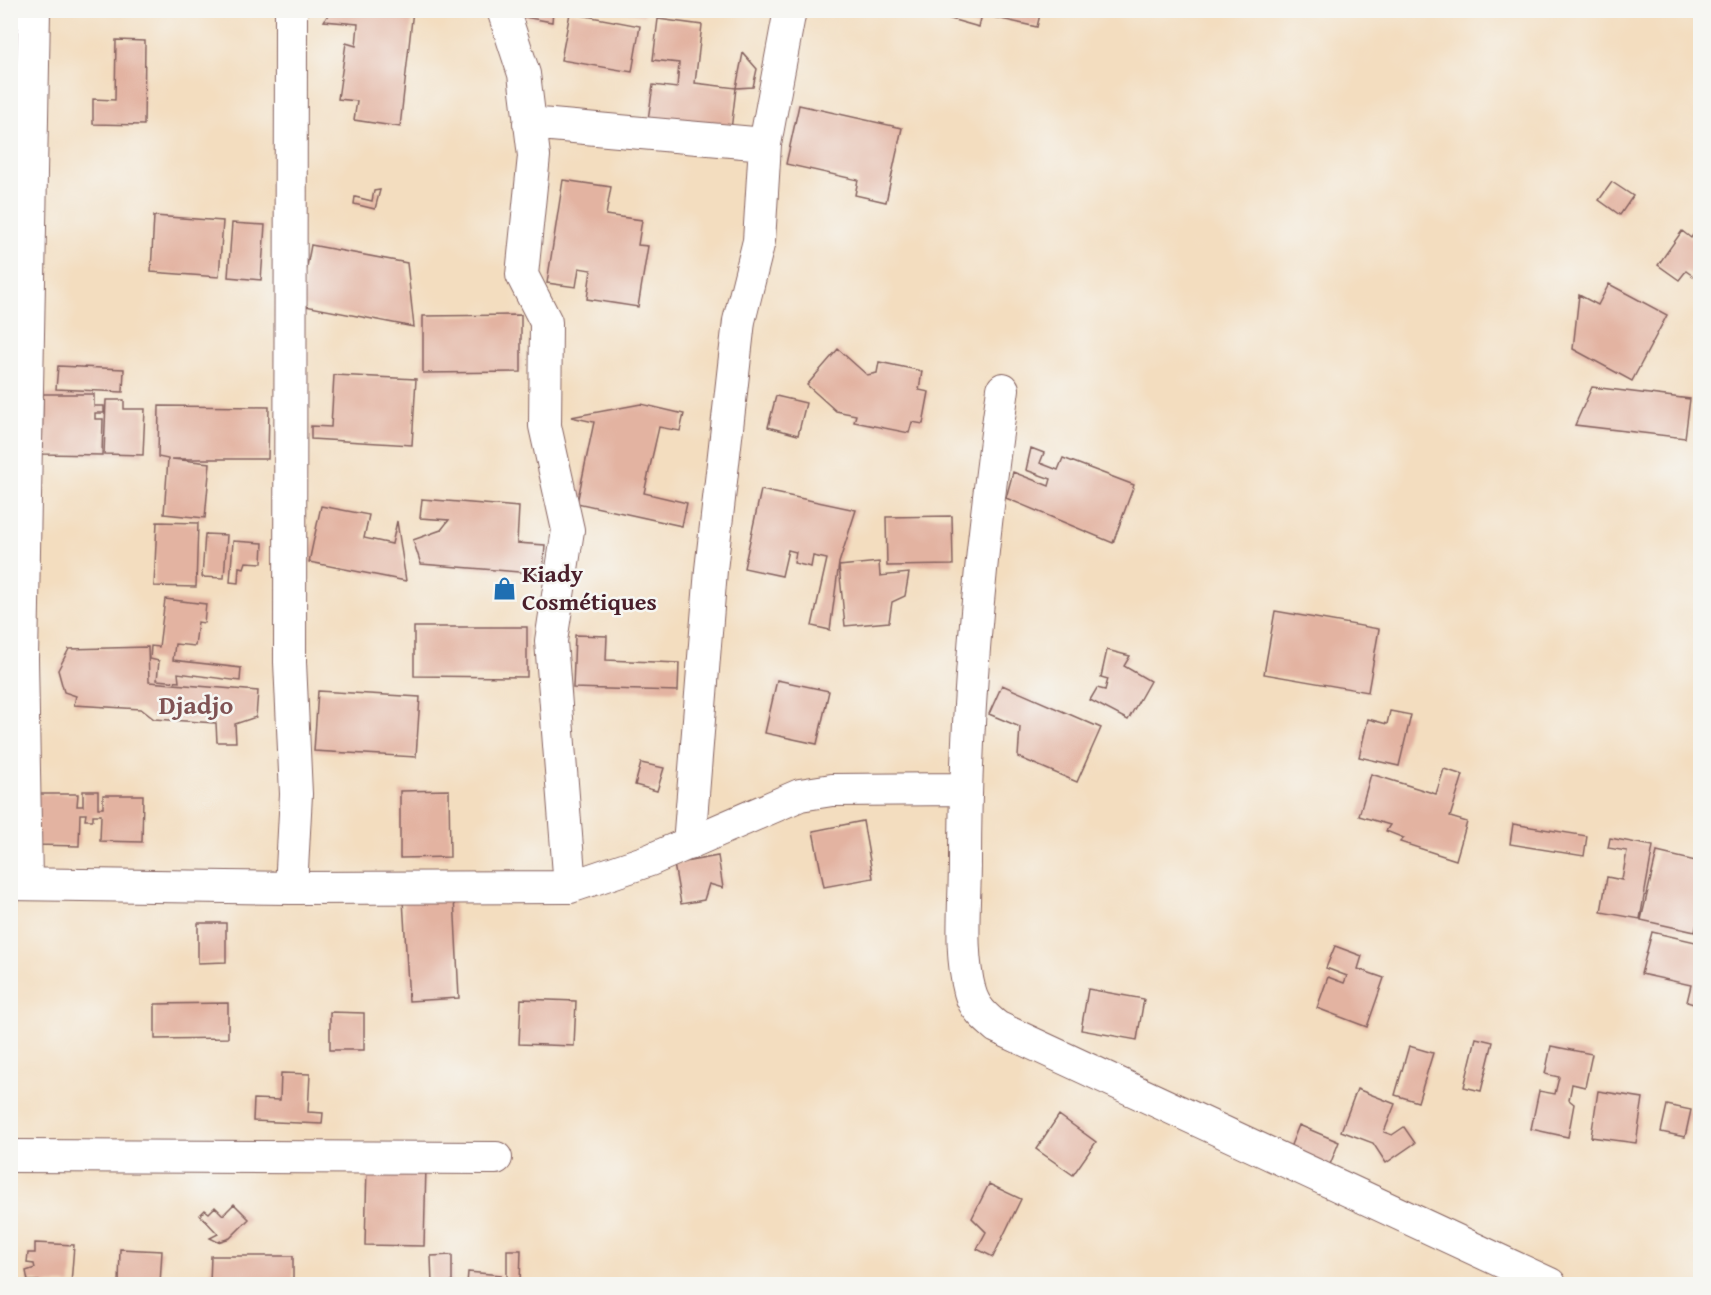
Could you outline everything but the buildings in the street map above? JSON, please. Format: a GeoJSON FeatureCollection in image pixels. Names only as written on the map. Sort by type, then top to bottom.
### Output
{"type":"FeatureCollection","features":[{"type":"Feature","properties":{"kind":"street"},"geometry":{"type":"LineString","coordinates":[[34,10],[18,884],[291,888],[570,887],[689,844],[800,795],[832,789],[965,789]]}},
{"type":"Feature","properties":{"kind":"street"},"geometry":{"type":"LineString","coordinates":[[291,10],[290,662],[296,794],[291,888]]}},
{"type":"Feature","properties":{"kind":"street"},"geometry":{"type":"LineString","coordinates":[[689,844],[711,570],[739,321],[759,242],[765,144],[790,10]]}},
{"type":"Feature","properties":{"kind":"street"},"geometry":{"type":"LineString","coordinates":[[497,12],[524,74],[534,156],[522,275],[546,322],[545,426],[568,530],[551,641],[570,887]]}},
{"type":"Feature","properties":{"kind":"street"},"geometry":{"type":"LineString","coordinates":[[529,123],[765,144]]}},
{"type":"Feature","properties":{"kind":"street"},"geometry":{"type":"LineString","coordinates":[[1003,389],[983,527],[965,789],[965,957],[970,994],[981,1013],[998,1027],[1550,1284]]}},
{"type":"Feature","properties":{"kind":"street"},"geometry":{"type":"LineString","coordinates":[[10,1156],[496,1158]]}},
{"type":"Feature","properties":{"kind":"place","name":"Kiady Cosmétiques"},"geometry":{"type":"Point","coordinates":[504,588]}},
{"type":"Feature","properties":{"kind":"district","name":"Djadjo"},"geometry":{"type":"Point","coordinates":[196,705]}}]}
